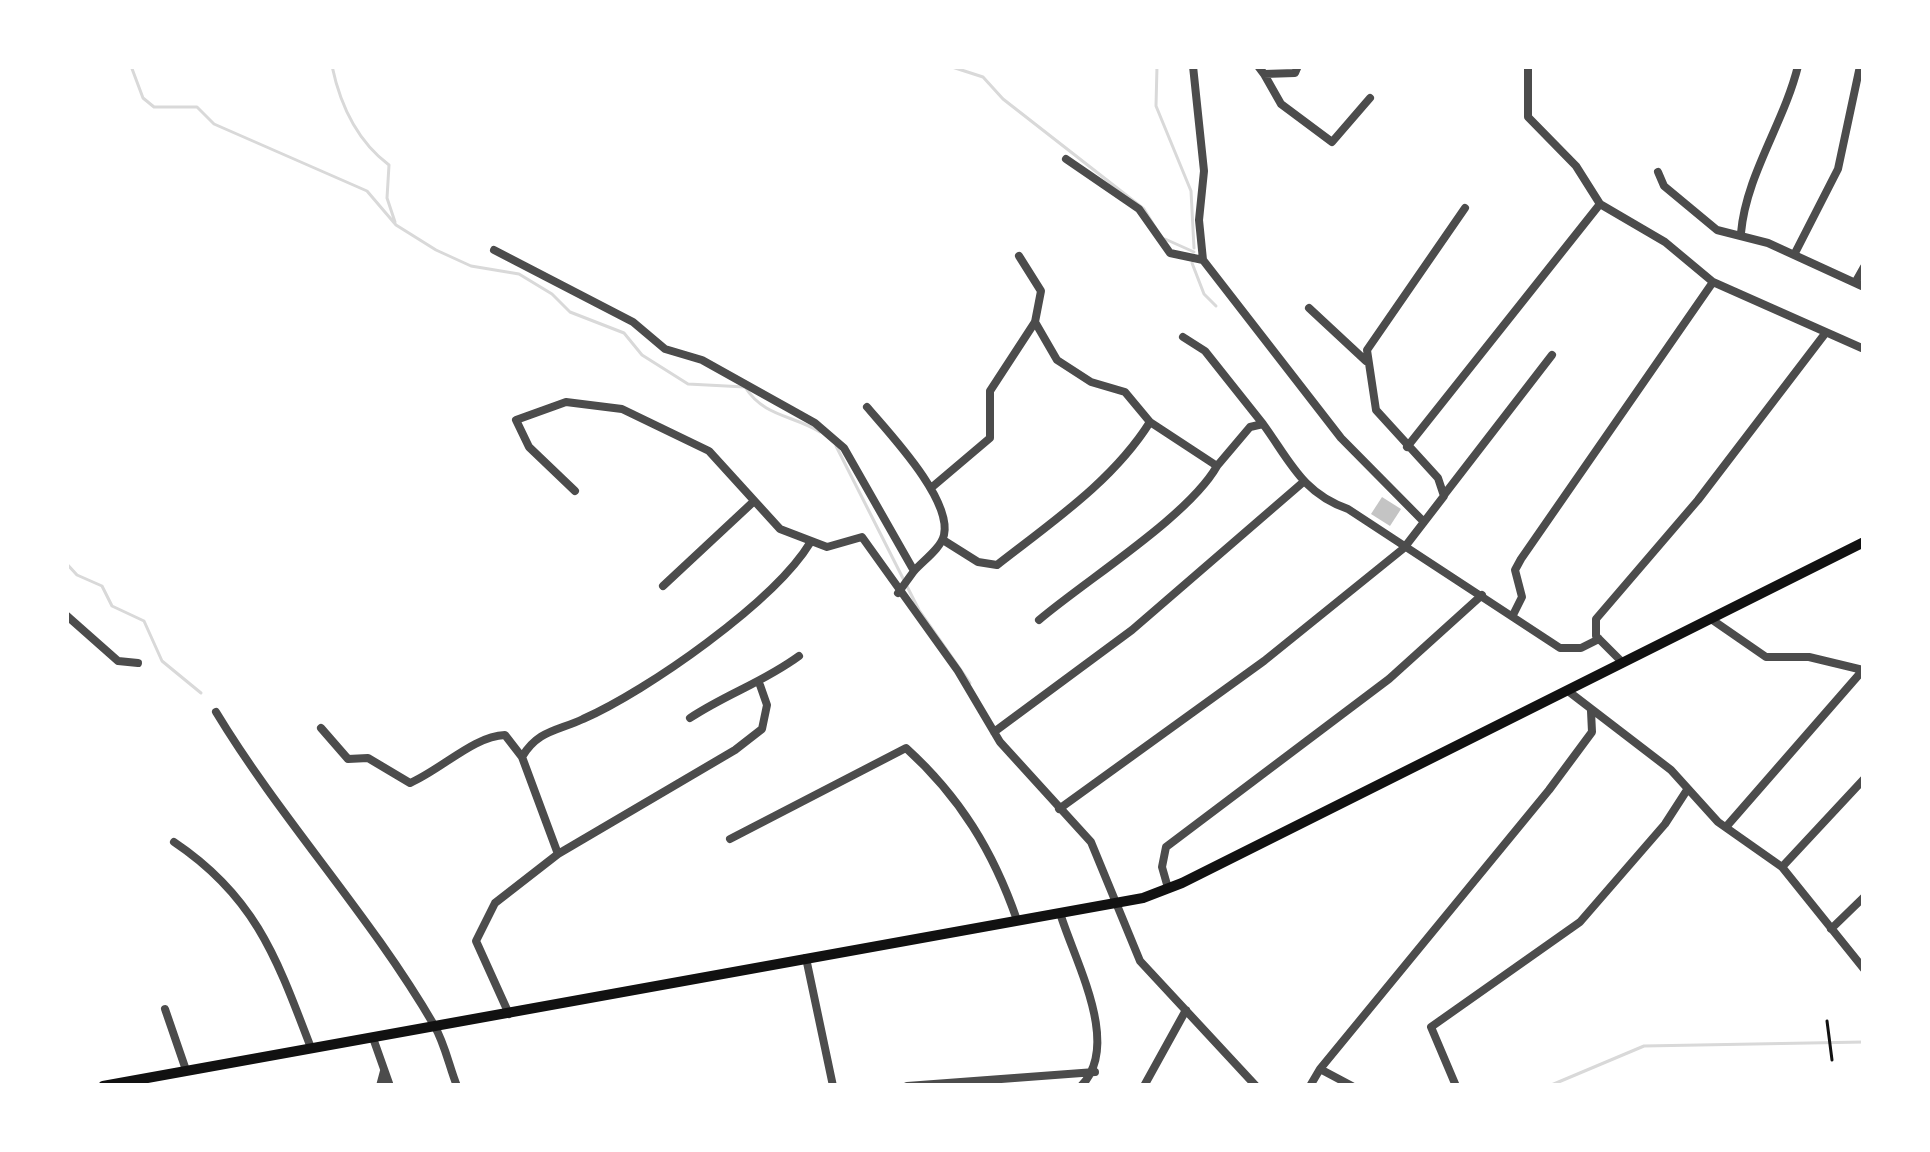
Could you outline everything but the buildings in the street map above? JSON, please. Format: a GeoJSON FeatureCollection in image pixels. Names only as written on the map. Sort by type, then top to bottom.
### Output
{"type":"FeatureCollection","features":[{"type":"Feature","properties":{"kind":"main road"},"geometry":{"type":"LineString","coordinates":[[104,1086],[1114,903],[1168,888],[1864,542]]}},
{"type":"Feature","properties":{"kind":"street"},"geometry":{"type":"LineString","coordinates":[[1193,66],[1204,171],[1199,220],[1203,260],[1341,438],[1424,522]]}},
{"type":"Feature","properties":{"kind":"street"},"geometry":{"type":"LineString","coordinates":[[1261,70],[1295,73],[1298,66]]}},
{"type":"Feature","properties":{"kind":"street"},"geometry":{"type":"LineString","coordinates":[[1528,66],[1528,117],[1576,166],[1600,203],[1666,242],[1713,282],[1864,349]]}},
{"type":"Feature","properties":{"kind":"street"},"geometry":{"type":"LineString","coordinates":[[1741,233],[1743,208],[1789,102],[1798,66]]}},
{"type":"Feature","properties":{"kind":"street"},"geometry":{"type":"LineString","coordinates":[[1794,255],[1838,169],[1860,66]]}},
{"type":"Feature","properties":{"kind":"street"},"geometry":{"type":"LineString","coordinates":[[1261,70],[1281,104],[1331,142],[1370,98]]}},
{"type":"Feature","properties":{"kind":"street"},"geometry":{"type":"LineString","coordinates":[[1066,159],[1095,184],[1139,209],[1170,253],[1203,260]]}},
{"type":"Feature","properties":{"kind":"street"},"geometry":{"type":"LineString","coordinates":[[1658,172],[1664,186],[1717,230],[1741,233],[1860,285],[1864,267]]}},
{"type":"Feature","properties":{"kind":"street"},"geometry":{"type":"LineString","coordinates":[[1407,447],[1600,203]]}},
{"type":"Feature","properties":{"kind":"street"},"geometry":{"type":"LineString","coordinates":[[1444,496],[1438,478],[1376,410],[1366,350],[1382,320],[1465,208]]}},
{"type":"Feature","properties":{"kind":"street"},"geometry":{"type":"LineString","coordinates":[[494,250],[633,322],[664,349],[702,360],[814,423],[844,448],[914,571]]}},
{"type":"Feature","properties":{"kind":"street"},"geometry":{"type":"LineString","coordinates":[[931,488],[990,438],[990,392],[1035,322],[1041,291],[1019,256]]}},
{"type":"Feature","properties":{"kind":"street"},"geometry":{"type":"LineString","coordinates":[[1513,615],[1522,597],[1515,570],[1521,559],[1713,282]]}},
{"type":"Feature","properties":{"kind":"street"},"geometry":{"type":"LineString","coordinates":[[1309,308],[1367,363]]}},
{"type":"Feature","properties":{"kind":"street"},"geometry":{"type":"LineString","coordinates":[[1035,322],[1058,360],[1091,382],[1125,392],[1150,422],[1216,466]]}},
{"type":"Feature","properties":{"kind":"street"},"geometry":{"type":"LineString","coordinates":[[1622,663],[1593,626],[1621,584],[1698,500],[1824,335]]}},
{"type":"Feature","properties":{"kind":"street"},"geometry":{"type":"LineString","coordinates":[[1183,337],[1205,351],[1263,424],[1301,484],[1560,648],[1581,648],[1599,639]]}},
{"type":"Feature","properties":{"kind":"street"},"geometry":{"type":"LineString","coordinates":[[1059,809],[1264,662],[1404,548],[1552,355]]}},
{"type":"Feature","properties":{"kind":"street"},"geometry":{"type":"LineString","coordinates":[[574,491],[529,447],[517,421],[566,402],[622,409],[709,451],[780,530],[827,547],[862,537],[958,671],[994,732],[1091,842],[1139,961],[1256,1086]]}},
{"type":"Feature","properties":{"kind":"street"},"geometry":{"type":"LineString","coordinates":[[867,407],[931,488],[945,523],[944,540],[898,593]]}},
{"type":"Feature","properties":{"kind":"street"},"geometry":{"type":"LineString","coordinates":[[944,540],[978,562],[997,565],[1071,508],[1134,448],[1150,422]]}},
{"type":"Feature","properties":{"kind":"street"},"geometry":{"type":"LineString","coordinates":[[1039,620],[1160,524],[1208,481],[1250,427],[1263,424]]}},
{"type":"Feature","properties":{"kind":"street"},"geometry":{"type":"LineString","coordinates":[[994,732],[1132,630],[1301,484]]}},
{"type":"Feature","properties":{"kind":"street"},"geometry":{"type":"LineString","coordinates":[[663,586],[752,502]]}},
{"type":"Feature","properties":{"kind":"street"},"geometry":{"type":"LineString","coordinates":[[523,757],[532,741],[561,724],[581,721],[664,672],[752,606],[797,565],[810,543]]}},
{"type":"Feature","properties":{"kind":"street"},"geometry":{"type":"LineString","coordinates":[[1168,888],[1162,867],[1166,848],[1389,679],[1482,595]]}},
{"type":"Feature","properties":{"kind":"street"},"geometry":{"type":"LineString","coordinates":[[66,615],[118,661],[138,663]]}},
{"type":"Feature","properties":{"kind":"street"},"geometry":{"type":"LineString","coordinates":[[1711,619],[1766,657],[1809,657],[1863,670],[1725,827]]}},
{"type":"Feature","properties":{"kind":"street"},"geometry":{"type":"LineString","coordinates":[[690,718],[731,690],[760,685],[799,656]]}},
{"type":"Feature","properties":{"kind":"street"},"geometry":{"type":"LineString","coordinates":[[510,1015],[476,941],[495,903],[558,854],[735,750],[762,729],[767,705],[760,685]]}},
{"type":"Feature","properties":{"kind":"street"},"geometry":{"type":"LineString","coordinates":[[1567,690],[1671,770],[1725,827],[1782,867],[1864,969]]}},
{"type":"Feature","properties":{"kind":"street"},"geometry":{"type":"LineString","coordinates":[[1310,1086],[1560,775],[1592,731],[1591,711]]}},
{"type":"Feature","properties":{"kind":"street"},"geometry":{"type":"LineString","coordinates":[[216,712],[249,766],[324,860],[436,1028],[457,1086]]}},
{"type":"Feature","properties":{"kind":"street"},"geometry":{"type":"LineString","coordinates":[[321,728],[348,759],[368,758],[410,782],[445,768],[486,736],[505,734],[523,757],[558,854]]}},
{"type":"Feature","properties":{"kind":"street"},"geometry":{"type":"LineString","coordinates":[[730,839],[906,748],[974,823],[996,860],[1017,920]]}},
{"type":"Feature","properties":{"kind":"street"},"geometry":{"type":"LineString","coordinates":[[1782,867],[1864,779]]}},
{"type":"Feature","properties":{"kind":"street"},"geometry":{"type":"LineString","coordinates":[[1456,1086],[1431,1028],[1580,922],[1665,824],[1687,790]]}},
{"type":"Feature","properties":{"kind":"street"},"geometry":{"type":"LineString","coordinates":[[174,842],[217,871],[248,906],[283,974],[311,1048]]}},
{"type":"Feature","properties":{"kind":"street"},"geometry":{"type":"LineString","coordinates":[[1832,929],[1864,896]]}},
{"type":"Feature","properties":{"kind":"street"},"geometry":{"type":"LineString","coordinates":[[1060,913],[1101,1039],[1096,1072],[1082,1086]]}},
{"type":"Feature","properties":{"kind":"street"},"geometry":{"type":"LineString","coordinates":[[806,956],[832,1086]]}},
{"type":"Feature","properties":{"kind":"street"},"geometry":{"type":"LineString","coordinates":[[165,1010],[185,1070]]}},
{"type":"Feature","properties":{"kind":"street"},"geometry":{"type":"LineString","coordinates":[[1144,1086],[1186,1010]]}},
{"type":"Feature","properties":{"kind":"street"},"geometry":{"type":"LineString","coordinates":[[373,1038],[390,1086]]}},
{"type":"Feature","properties":{"kind":"street"},"geometry":{"type":"LineString","coordinates":[[1320,1069],[1352,1086]]}},
{"type":"Feature","properties":{"kind":"street"},"geometry":{"type":"LineString","coordinates":[[380,1086],[385,1070]]}},
{"type":"Feature","properties":{"kind":"street"},"geometry":{"type":"LineString","coordinates":[[907,1086],[1096,1072]]}},
{"type":"Feature","properties":{"kind":"path"},"geometry":{"type":"LineString","coordinates":[[1827,1022],[1832,1060]]}},
{"type":"Feature","properties":{"kind":"waterway"},"geometry":{"type":"LineString","coordinates":[[131,66],[143,98],[154,107],[197,107],[214,124],[367,191],[396,225],[436,250],[471,266],[519,274],[552,294],[570,312],[624,333],[642,355],[688,384],[745,387],[770,410],[820,432]]}},
{"type":"Feature","properties":{"kind":"waterway"},"geometry":{"type":"LineString","coordinates":[[332,66],[352,121],[389,165],[387,198],[395,222]]}},
{"type":"Feature","properties":{"kind":"waterway"},"geometry":{"type":"LineString","coordinates":[[949,66],[983,77],[1003,99],[1144,209],[1158,232]]}},
{"type":"Feature","properties":{"kind":"waterway"},"geometry":{"type":"LineString","coordinates":[[1157,66],[1156,106],[1191,191],[1194,248]]}},
{"type":"Feature","properties":{"kind":"waterway"},"geometry":{"type":"LineString","coordinates":[[1165,239],[1194,252]]}},
{"type":"Feature","properties":{"kind":"waterway"},"geometry":{"type":"LineString","coordinates":[[1192,263],[1204,294],[1216,306]]}},
{"type":"Feature","properties":{"kind":"waterway"},"geometry":{"type":"LineString","coordinates":[[836,446],[919,610],[970,683]]}},
{"type":"Feature","properties":{"kind":"waterway"},"geometry":{"type":"LineString","coordinates":[[66,563],[77,575],[102,586],[112,606],[144,621],[162,661],[201,693]]}},
{"type":"Feature","properties":{"kind":"waterway"},"geometry":{"type":"LineString","coordinates":[[1549,1086],[1644,1046],[1864,1042]]}}]}
